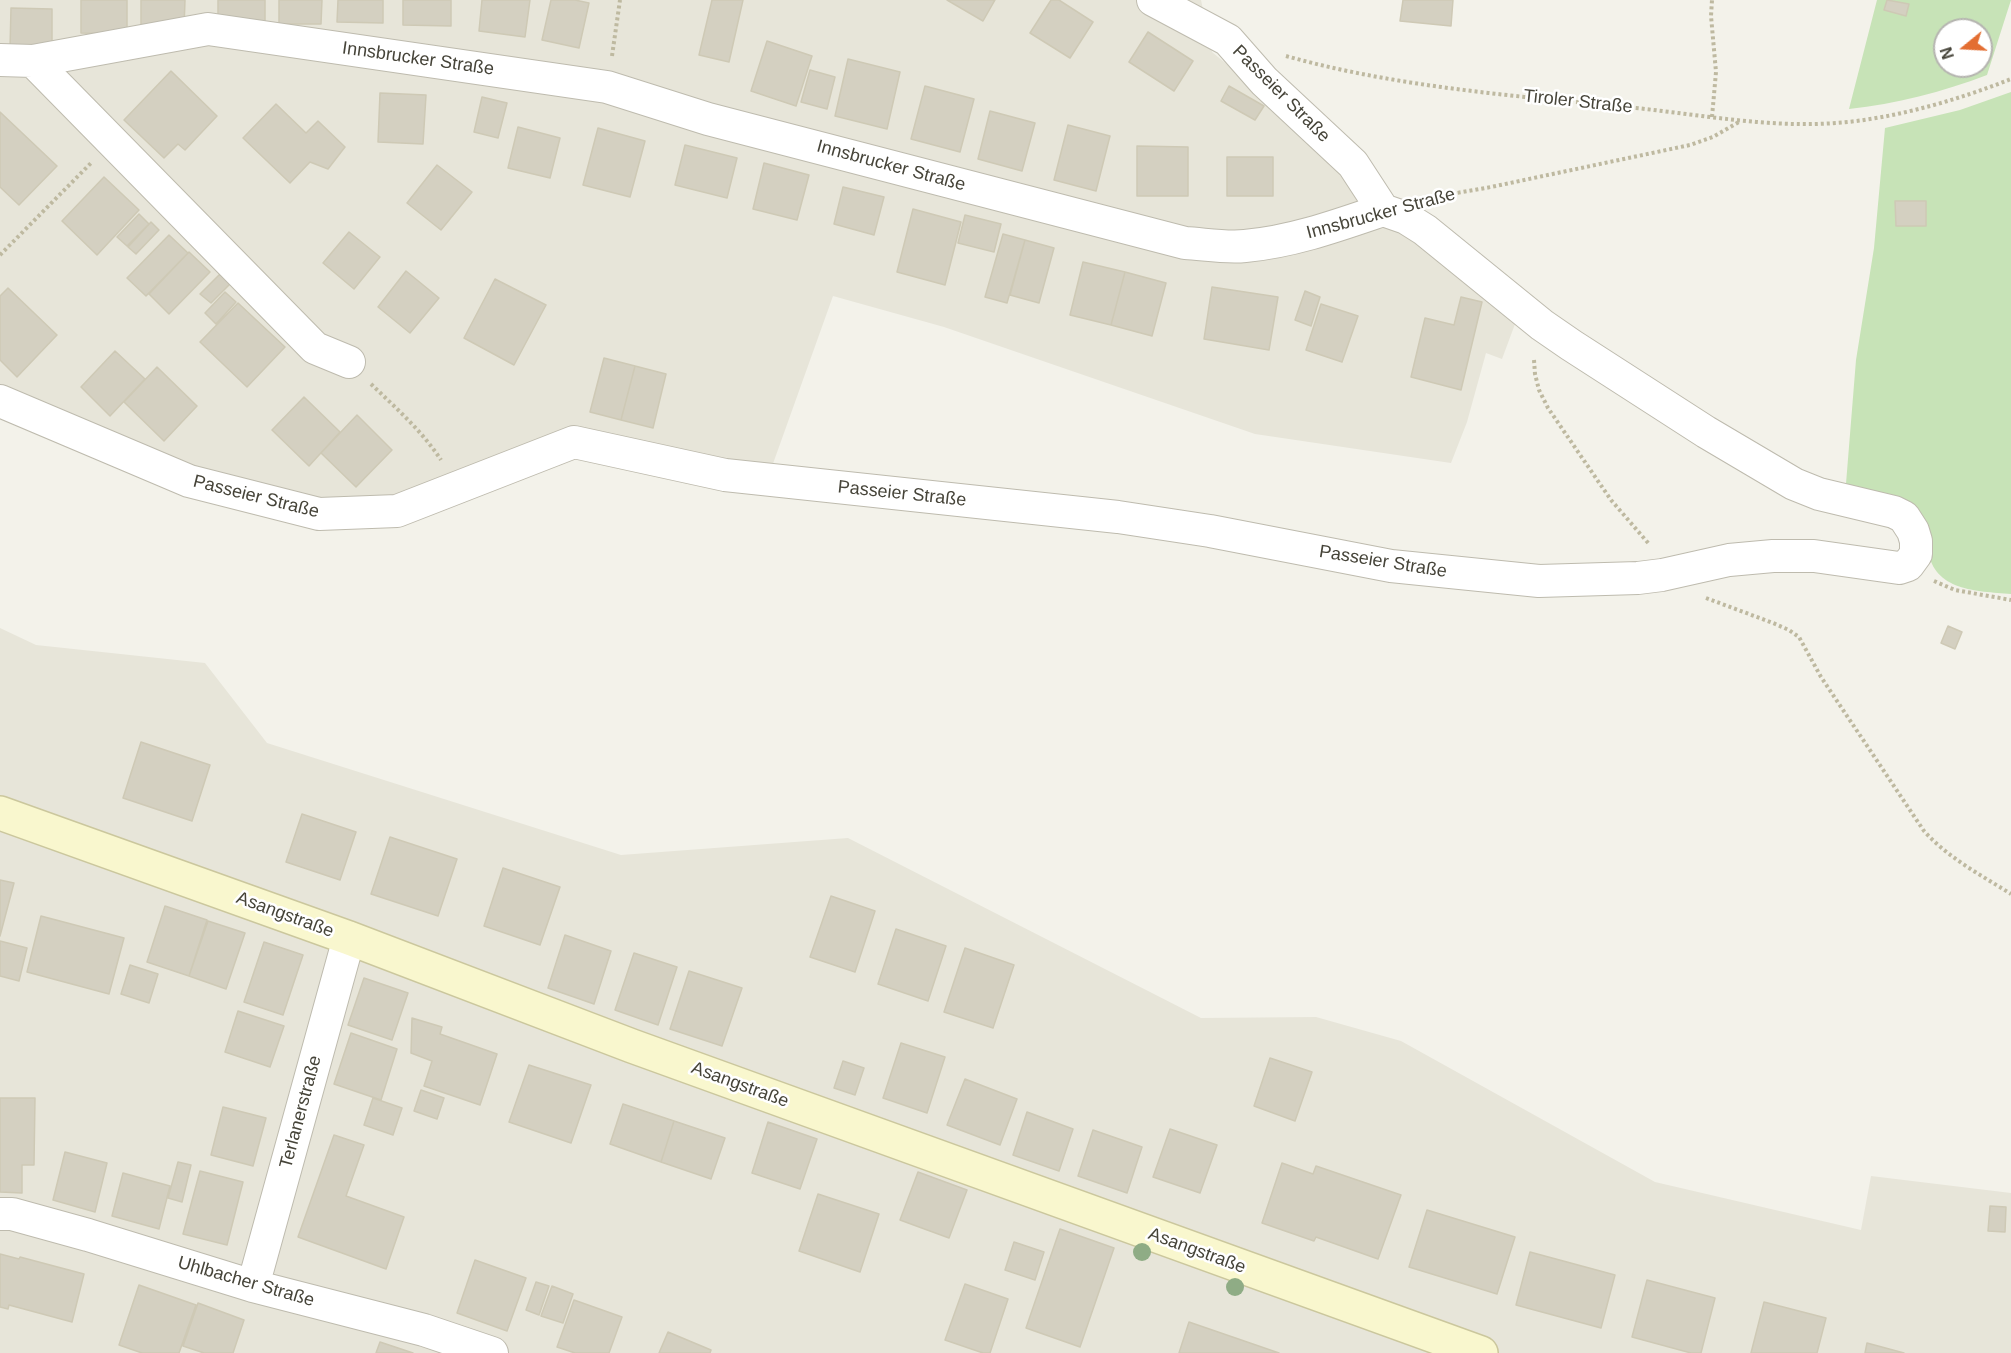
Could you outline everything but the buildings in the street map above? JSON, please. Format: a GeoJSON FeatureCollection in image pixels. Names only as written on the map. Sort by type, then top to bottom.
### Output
{"type":"FeatureCollection","features":[{"type":"Feature","properties":{"kind":"street","name":"Passeier Straße"},"geometry":{"type":"LineString","coordinates":[[1153,0],[1228,40],[1264,81],[1353,164],[1383,210]]}},
{"type":"Feature","properties":{"kind":"street","name":"Innsbrucker Straße"},"geometry":{"type":"LineString","coordinates":[[0,60],[33,61],[208,30],[607,87],[708,119],[1185,243],[1242,247],[1269,243],[1383,210]]}},
{"type":"Feature","properties":{"kind":"street"},"geometry":{"type":"LineString","coordinates":[[33,61],[315,348],[349,363]]}},
{"type":"Feature","properties":{"kind":"street"},"geometry":{"type":"LineString","coordinates":[[1383,210],[1406,218],[1425,230],[1542,325],[1674,412],[1794,484],[1826,496],[1894,512],[1904,517],[1911,526],[1916,542],[1916,554],[1912,562]]}},
{"type":"Feature","properties":{"kind":"street","name":"Passeier Straße"},"geometry":{"type":"LineString","coordinates":[[0,401],[189,481],[319,514],[397,511],[574,442],[725,475],[1118,517],[1210,531],[1391,566],[1539,582],[1623,579],[1673,572],[1729,560],[1773,556],[1814,556],[1899,568],[1912,562]]}},
{"type":"Feature","properties":{"kind":"street","name":"Asangstraße"},"geometry":{"type":"LineString","coordinates":[[0,813],[349,938],[643,1050],[1481,1353]]}},
{"type":"Feature","properties":{"kind":"street","name":"Terlanerstraße"},"geometry":{"type":"LineString","coordinates":[[253,1286],[349,938]]}},
{"type":"Feature","properties":{"kind":"street","name":"Uhlbacher Straße"},"geometry":{"type":"LineString","coordinates":[[0,1214],[12,1214],[88,1235],[253,1286],[424,1330],[492,1353]]}},
{"type":"Feature","properties":{"kind":"path"},"geometry":{"type":"LineString","coordinates":[[607,87],[621,0]]}},
{"type":"Feature","properties":{"kind":"path"},"geometry":{"type":"LineString","coordinates":[[1712,0],[1711,16],[1716,72],[1712,117]]}},
{"type":"Feature","properties":{"kind":"path","name":"Tiroler Straße"},"geometry":{"type":"LineString","coordinates":[[1285,56],[1369,75],[1483,92],[1740,122],[1818,124],[1854,121],[1958,99],[2011,79]]}},
{"type":"Feature","properties":{"kind":"path","name":"Innsbrucker Straße"},"geometry":{"type":"LineString","coordinates":[[1432,197],[1491,187],[1690,145],[1713,137],[1740,122]]}},
{"type":"Feature","properties":{"kind":"path"},"geometry":{"type":"LineString","coordinates":[[0,255],[112,141]]}},
{"type":"Feature","properties":{"kind":"path"},"geometry":{"type":"LineString","coordinates":[[1542,325],[1534,343],[1533,362],[1534,374],[1543,399],[1611,500],[1673,572],[1709,600],[1773,623],[1799,637],[1816,670],[1924,831],[1960,862],[2011,894]]}},
{"type":"Feature","properties":{"kind":"path"},"geometry":{"type":"LineString","coordinates":[[349,363],[410,421],[432,446]]}},
{"type":"Feature","properties":{"kind":"path"},"geometry":{"type":"LineString","coordinates":[[1912,562],[1932,581],[1942,586],[1972,595],[2011,600]]}},
{"type":"Feature","properties":{"kind":"shaded area"},"geometry":{"type":"Polygon","coordinates":[[[0,0],[1201,0],[1212,52],[1246,80],[1393,226],[1518,316],[1502,359],[1486,353],[1467,422],[1451,463],[1255,434],[944,327],[833,296],[770,472],[579,432],[396,501],[319,503],[188,470],[0,388],[0,0]]]}},
{"type":"Feature","properties":{"kind":"shaded area"},"geometry":{"type":"Polygon","coordinates":[[[0,628],[36,645],[205,663],[267,743],[621,855],[848,838],[1201,1018],[1316,1017],[1401,1041],[1655,1182],[1861,1230],[1871,1176],[2011,1193],[2011,1353],[0,1353],[0,628]]]}},
{"type":"Feature","properties":{"kind":"green space"},"geometry":{"type":"Polygon","coordinates":[[[1877,0],[2011,0],[1993,56],[1993,18],[1933,18],[1933,78],[1978,78],[1953,87],[1884,104],[1849,109],[1877,0]]]}},
{"type":"Feature","properties":{"kind":"green space"},"geometry":{"type":"Polygon","coordinates":[[[2011,92],[2011,594],[1971,590],[1948,581],[1932,564],[1928,550],[1845,496],[1856,360],[1874,248],[1885,128],[1960,110],[2011,92]]]}}]}
